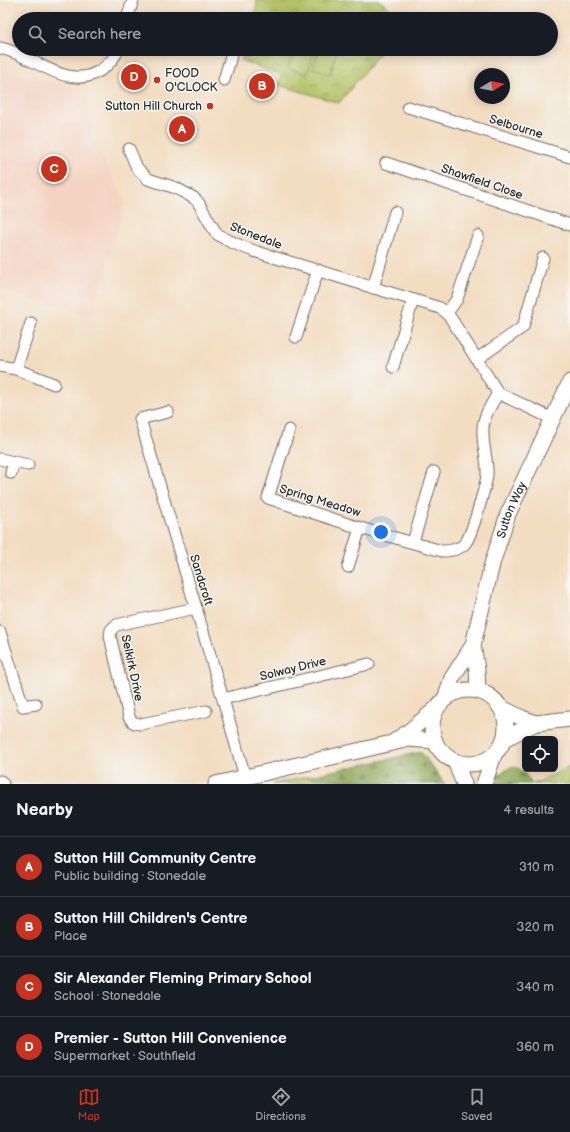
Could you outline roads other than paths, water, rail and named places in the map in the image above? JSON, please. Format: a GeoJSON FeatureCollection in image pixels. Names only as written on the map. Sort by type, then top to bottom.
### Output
{"type":"FeatureCollection","features":[{"type":"Feature","properties":{"kind":"street"},"geometry":{"type":"LineString","coordinates":[[130,12],[133,0]]}},
{"type":"Feature","properties":{"kind":"street"},"geometry":{"type":"LineString","coordinates":[[0,48],[12,51]]}},
{"type":"Feature","properties":{"kind":"street"},"geometry":{"type":"LineString","coordinates":[[24,56],[50,70],[71,77],[83,77],[92,75],[106,66],[114,56]]}},
{"type":"Feature","properties":{"kind":"street"},"geometry":{"type":"LineString","coordinates":[[224,80],[232,56]]}},
{"type":"Feature","properties":{"kind":"street","name":"Selbourne"},"geometry":{"type":"LineString","coordinates":[[408,107],[570,157]]}},
{"type":"Feature","properties":{"kind":"street","name":"Stonedale"},"geometry":{"type":"LineString","coordinates":[[129,149],[137,168],[148,180],[176,188],[194,198],[198,202],[216,233],[221,236],[252,250],[440,308],[447,313]]}},
{"type":"Feature","properties":{"kind":"street","name":"Shawfield Close"},"geometry":{"type":"LineString","coordinates":[[386,163],[570,226]]}},
{"type":"Feature","properties":{"kind":"street"},"geometry":{"type":"LineString","coordinates":[[373,288],[395,212]]}},
{"type":"Feature","properties":{"kind":"street"},"geometry":{"type":"LineString","coordinates":[[478,236],[457,299],[447,313],[498,393],[553,419]]}},
{"type":"Feature","properties":{"kind":"street"},"geometry":{"type":"LineString","coordinates":[[477,359],[523,327],[543,258]]}},
{"type":"Feature","properties":{"kind":"street"},"geometry":{"type":"LineString","coordinates":[[296,337],[318,270]]}},
{"type":"Feature","properties":{"kind":"street"},"geometry":{"type":"LineString","coordinates":[[393,367],[413,300]]}},
{"type":"Feature","properties":{"kind":"street"},"geometry":{"type":"LineString","coordinates":[[16,369],[31,323]]}},
{"type":"Feature","properties":{"kind":"street"},"geometry":{"type":"LineString","coordinates":[[0,366],[16,369],[54,384]]}},
{"type":"Feature","properties":{"kind":"street","name":"Sutton Way"},"geometry":{"type":"LineString","coordinates":[[441,703],[452,678],[473,645],[492,564],[508,514],[570,382]]}},
{"type":"Feature","properties":{"kind":"street","name":"Spring Meadow"},"geometry":{"type":"LineString","coordinates":[[288,430],[268,498],[360,528],[442,551],[447,551],[460,547],[466,542],[471,532],[487,475],[482,429],[489,409],[498,393]]}},
{"type":"Feature","properties":{"kind":"street","name":"Sandcroft"},"geometry":{"type":"LineString","coordinates":[[168,412],[140,419],[245,777]]}},
{"type":"Feature","properties":{"kind":"street"},"geometry":{"type":"LineString","coordinates":[[0,459],[28,465]]}},
{"type":"Feature","properties":{"kind":"street"},"geometry":{"type":"LineString","coordinates":[[11,474],[14,462]]}},
{"type":"Feature","properties":{"kind":"street"},"geometry":{"type":"LineString","coordinates":[[413,542],[434,472]]}},
{"type":"Feature","properties":{"kind":"street"},"geometry":{"type":"LineString","coordinates":[[348,567],[360,528]]}},
{"type":"Feature","properties":{"kind":"street","name":"Selkirk Drive"},"geometry":{"type":"LineString","coordinates":[[196,608],[116,625],[111,630],[110,636],[129,717],[132,722],[141,724],[206,710]]}},
{"type":"Feature","properties":{"kind":"street"},"geometry":{"type":"LineString","coordinates":[[0,632],[3,653],[23,706],[36,704]]}},
{"type":"Feature","properties":{"kind":"street","name":"Sutton Way"},"geometry":{"type":"LineString","coordinates":[[473,645],[477,670],[478,690]]}},
{"type":"Feature","properties":{"kind":"street","name":"Solway Drive"},"geometry":{"type":"LineString","coordinates":[[223,699],[369,664]]}},
{"type":"Feature","properties":{"kind":"street"},"geometry":{"type":"LineString","coordinates":[[392,742],[408,732],[451,694],[462,690],[478,690],[489,695],[500,707],[504,715],[506,724],[504,739],[502,745],[494,755],[483,762],[476,764],[463,764],[455,761],[443,753],[435,741],[432,732],[432,722],[441,703]]}},
{"type":"Feature","properties":{"kind":"street"},"geometry":{"type":"LineString","coordinates":[[500,707],[522,718],[531,725]]}},
{"type":"Feature","properties":{"kind":"street"},"geometry":{"type":"LineString","coordinates":[[504,739],[531,725],[570,719]]}},
{"type":"Feature","properties":{"kind":"street"},"geometry":{"type":"LineString","coordinates":[[216,784],[392,742],[409,739],[435,741]]}},
{"type":"Feature","properties":{"kind":"street"},"geometry":{"type":"LineString","coordinates":[[484,784],[494,755]]}},
{"type":"Feature","properties":{"kind":"street"},"geometry":{"type":"LineString","coordinates":[[455,761],[464,784]]}},
{"type":"Feature","properties":{"kind":"place","name":"Premier - Sutton Hill Convenience"},"geometry":{"type":"Point","coordinates":[134,77]}},
{"type":"Feature","properties":{"kind":"place","name":"FOOD O'CLOCK"},"geometry":{"type":"Point","coordinates":[157,80]}},
{"type":"Feature","properties":{"kind":"place","name":"Sutton Hill Children's Centre"},"geometry":{"type":"Point","coordinates":[262,86]}},
{"type":"Feature","properties":{"kind":"place","name":"Sutton Hill Church"},"geometry":{"type":"Point","coordinates":[210,106]}},
{"type":"Feature","properties":{"kind":"place","name":"Sutton Hill Community Centre"},"geometry":{"type":"Point","coordinates":[182,129]}},
{"type":"Feature","properties":{"kind":"place","name":"Sir Alexander Fleming Primary School"},"geometry":{"type":"Point","coordinates":[54,169]}}]}
